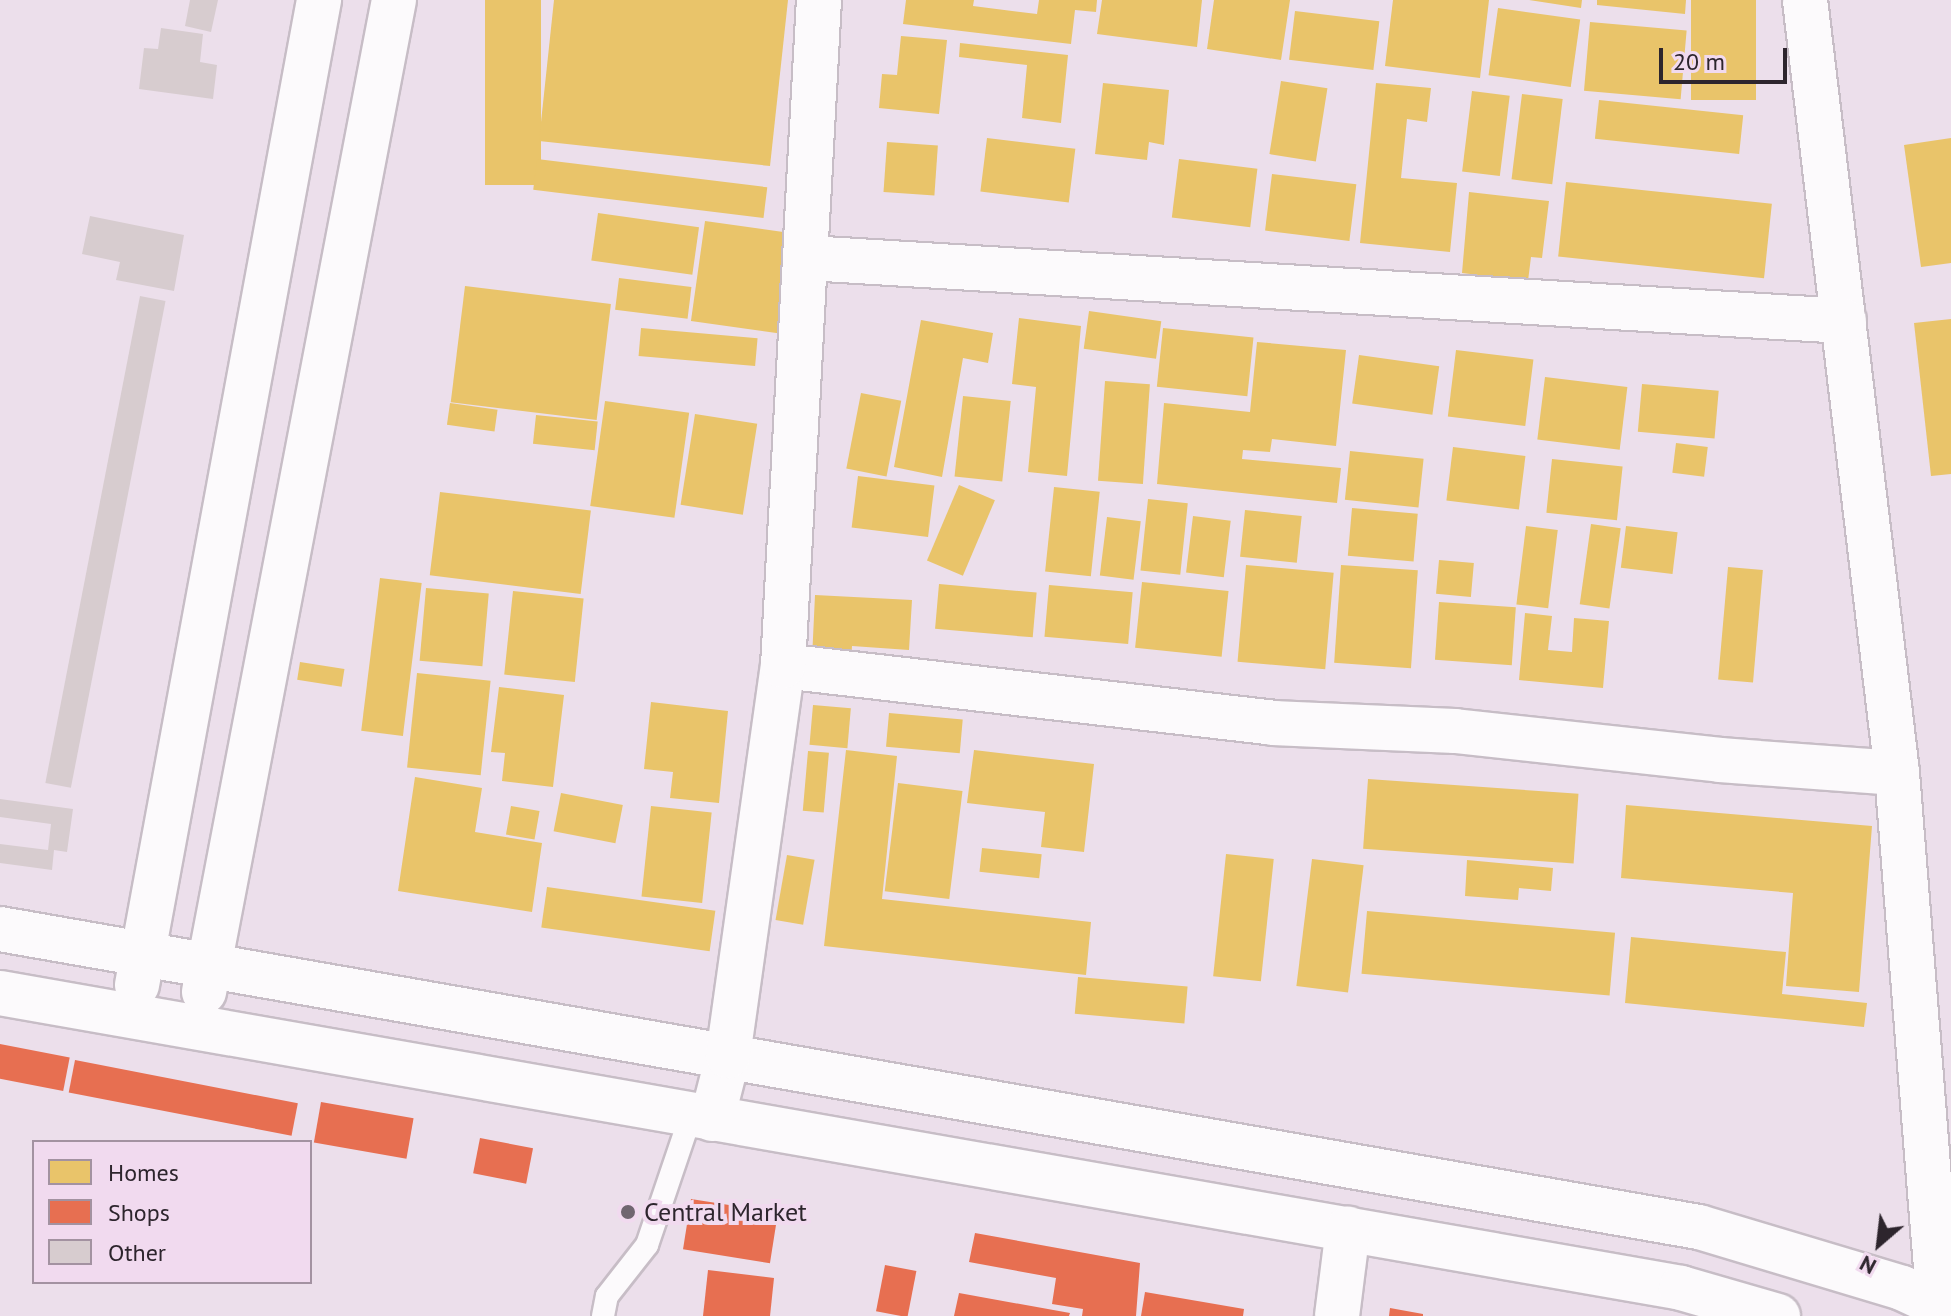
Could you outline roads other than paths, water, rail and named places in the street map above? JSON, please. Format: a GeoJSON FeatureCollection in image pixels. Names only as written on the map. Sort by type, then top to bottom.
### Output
{"type":"FeatureCollection","features":[{"type":"Feature","properties":{"kind":"street"},"geometry":{"type":"LineString","coordinates":[[131,1017],[319,0]]}},
{"type":"Feature","properties":{"kind":"street"},"geometry":{"type":"LineString","coordinates":[[198,1027],[394,0]]}},
{"type":"Feature","properties":{"kind":"street"},"geometry":{"type":"LineString","coordinates":[[702,1117],[728,1056],[783,666],[808,258],[819,0]]}},
{"type":"Feature","properties":{"kind":"street"},"geometry":{"type":"LineString","coordinates":[[1805,0],[1897,773],[1945,1308]]}},
{"type":"Feature","properties":{"kind":"street"},"geometry":{"type":"LineString","coordinates":[[808,258],[1844,321]]}},
{"type":"Feature","properties":{"kind":"street"},"geometry":{"type":"LineString","coordinates":[[783,666],[1897,773]]}},
{"type":"Feature","properties":{"kind":"street"},"geometry":{"type":"LineString","coordinates":[[0,929],[1699,1227],[1902,1288],[1945,1308]]}},
{"type":"Feature","properties":{"kind":"street"},"geometry":{"type":"LineString","coordinates":[[0,993],[1681,1288],[1778,1316]]}},
{"type":"Feature","properties":{"kind":"street"},"geometry":{"type":"LineString","coordinates":[[1337,1316],[1348,1229]]}},
{"type":"Feature","properties":{"kind":"lane"},"geometry":{"type":"LineString","coordinates":[[603,1316],[607,1296],[647,1245],[702,1117]]}},
{"type":"Feature","properties":{"kind":"place","name":"Central Market"},"geometry":{"type":"Point","coordinates":[628,1212]}}]}
